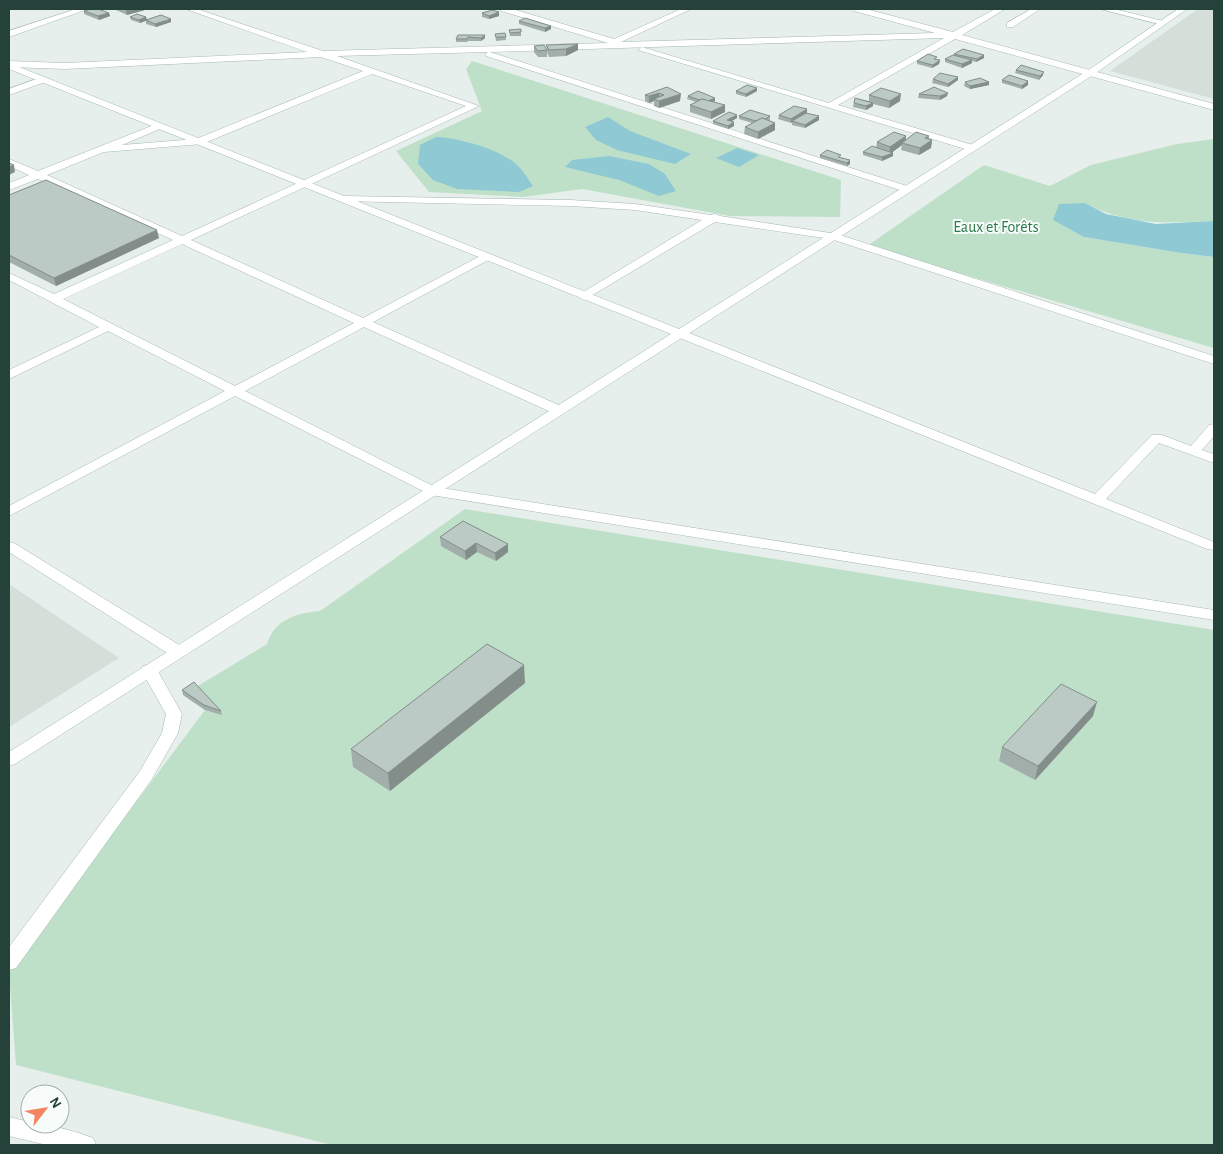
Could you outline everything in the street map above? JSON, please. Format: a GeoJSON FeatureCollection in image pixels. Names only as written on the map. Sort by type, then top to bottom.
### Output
{"type":"FeatureCollection","features":[{"type":"Feature","properties":{"kind":"street"},"geometry":{"type":"LineString","coordinates":[[9,34],[84,9]]}},
{"type":"Feature","properties":{"kind":"street"},"geometry":{"type":"LineString","coordinates":[[53,299],[474,106],[190,9]]}},
{"type":"Feature","properties":{"kind":"street"},"geometry":{"type":"LineString","coordinates":[[504,9],[972,148]]}},
{"type":"Feature","properties":{"kind":"street"},"geometry":{"type":"LineString","coordinates":[[520,14],[533,9]]}},
{"type":"Feature","properties":{"kind":"street"},"geometry":{"type":"LineString","coordinates":[[615,42],[687,9]]}},
{"type":"Feature","properties":{"kind":"street"},"geometry":{"type":"LineString","coordinates":[[857,9],[1214,107]]}},
{"type":"Feature","properties":{"kind":"street"},"geometry":{"type":"LineString","coordinates":[[830,106],[1001,9]]}},
{"type":"Feature","properties":{"kind":"street"},"geometry":{"type":"LineString","coordinates":[[1010,25],[1036,9]]}},
{"type":"Feature","properties":{"kind":"street"},"geometry":{"type":"LineString","coordinates":[[1104,9],[1163,22]]}},
{"type":"Feature","properties":{"kind":"street"},"geometry":{"type":"LineString","coordinates":[[9,760],[678,333],[972,148],[1183,9]]}},
{"type":"Feature","properties":{"kind":"street"},"geometry":{"type":"LineString","coordinates":[[209,16],[222,11]]}},
{"type":"Feature","properties":{"kind":"street"},"geometry":{"type":"LineString","coordinates":[[9,65],[65,66],[322,54],[478,51],[954,35]]}},
{"type":"Feature","properties":{"kind":"street"},"geometry":{"type":"LineString","coordinates":[[478,51],[906,189]]}},
{"type":"Feature","properties":{"kind":"street"},"geometry":{"type":"LineString","coordinates":[[9,65],[42,80],[304,184],[344,198],[486,257],[1212,546]]}},
{"type":"Feature","properties":{"kind":"street"},"geometry":{"type":"LineString","coordinates":[[103,149],[198,142],[372,71]]}},
{"type":"Feature","properties":{"kind":"street"},"geometry":{"type":"LineString","coordinates":[[9,92],[42,80]]}},
{"type":"Feature","properties":{"kind":"street"},"geometry":{"type":"LineString","coordinates":[[9,187],[159,126]]}},
{"type":"Feature","properties":{"kind":"street"},"geometry":{"type":"LineString","coordinates":[[9,162],[558,410]]}},
{"type":"Feature","properties":{"kind":"street"},"geometry":{"type":"LineString","coordinates":[[344,198],[571,203],[635,207],[715,217],[833,236],[1214,360]]}},
{"type":"Feature","properties":{"kind":"street"},"geometry":{"type":"LineString","coordinates":[[584,296],[715,217]]}},
{"type":"Feature","properties":{"kind":"street"},"geometry":{"type":"LineString","coordinates":[[9,512],[486,257]]}},
{"type":"Feature","properties":{"kind":"street"},"geometry":{"type":"LineString","coordinates":[[9,276],[431,491],[1214,615]]}},
{"type":"Feature","properties":{"kind":"street"},"geometry":{"type":"LineString","coordinates":[[9,375],[108,327]]}},
{"type":"Feature","properties":{"kind":"street"},"geometry":{"type":"LineString","coordinates":[[1194,451],[1214,428]]}},
{"type":"Feature","properties":{"kind":"street"},"geometry":{"type":"LineString","coordinates":[[1097,500],[1157,438],[1214,459]]}},
{"type":"Feature","properties":{"kind":"street"},"geometry":{"type":"LineString","coordinates":[[9,546],[178,652]]}},
{"type":"Feature","properties":{"kind":"street"},"geometry":{"type":"LineString","coordinates":[[9,962],[146,775],[170,733],[174,714],[149,670]]}},
{"type":"Feature","properties":{"kind":"street"},"geometry":{"type":"LineString","coordinates":[[9,1126],[85,1145]]}},
{"type":"Feature","properties":{"kind":"shaded area"},"geometry":{"type":"Polygon","coordinates":[[[1198,9],[1214,9],[1214,99],[1110,71],[1198,9]]]}},
{"type":"Feature","properties":{"kind":"shaded area"},"geometry":{"type":"Polygon","coordinates":[[[9,584],[119,658],[9,727],[9,584]]]}},
{"type":"Feature","properties":{"kind":"green space"},"geometry":{"type":"Polygon","coordinates":[[[472,61],[841,180],[840,217],[730,216],[582,189],[523,197],[429,192],[396,151],[482,111],[466,69],[472,61]]]}},
{"type":"Feature","properties":{"kind":"green space","name":"Eaux et Forêts"},"geometry":{"type":"Polygon","coordinates":[[[1214,139],[1214,221],[1164,222],[1133,219],[1117,216],[1085,203],[1084,237],[1214,257],[1214,348],[867,246],[984,165],[1050,186],[1091,165],[1177,144],[1214,139]]]}},
{"type":"Feature","properties":{"kind":"green space"},"geometry":{"type":"Polygon","coordinates":[[[465,509],[1214,630],[1214,1145],[332,1145],[16,1065],[9,972],[205,710],[183,695],[267,644],[275,629],[281,623],[303,613],[320,611],[465,509]]]}},
{"type":"Feature","properties":{"kind":"water"},"geometry":{"type":"Polygon","coordinates":[[[608,117],[630,131],[691,154],[675,164],[617,150],[596,140],[585,127],[608,117]]]}},
{"type":"Feature","properties":{"kind":"water"},"geometry":{"type":"Polygon","coordinates":[[[436,137],[467,142],[500,154],[519,166],[533,186],[519,192],[457,189],[433,180],[418,164],[420,145],[436,137]]]}},
{"type":"Feature","properties":{"kind":"water"},"geometry":{"type":"Polygon","coordinates":[[[737,148],[759,155],[739,167],[716,158],[737,148]]]}},
{"type":"Feature","properties":{"kind":"water"},"geometry":{"type":"Polygon","coordinates":[[[609,156],[649,164],[665,174],[676,191],[659,196],[619,180],[565,167],[572,160],[609,156]]]}},
{"type":"Feature","properties":{"kind":"water"},"geometry":{"type":"Polygon","coordinates":[[[1085,203],[1106,214],[1156,224],[1214,221],[1214,257],[1084,237],[1053,220],[1059,204],[1085,203]]]}},
{"type":"Feature","properties":{"kind":"building"},"geometry":{"type":"Polygon","coordinates":[[[98,9],[109,13],[98,16],[84,11],[98,9]]]}},
{"type":"Feature","properties":{"kind":"building"},"geometry":{"type":"Polygon","coordinates":[[[492,10],[499,12],[489,16],[482,13],[492,10]]]}},
{"type":"Feature","properties":{"kind":"building"},"geometry":{"type":"Polygon","coordinates":[[[137,14],[146,17],[139,20],[130,17],[137,14]]]}},
{"type":"Feature","properties":{"kind":"building"},"geometry":{"type":"Polygon","coordinates":[[[161,15],[171,19],[155,24],[146,20],[161,15]]]}},
{"type":"Feature","properties":{"kind":"building"},"geometry":{"type":"Polygon","coordinates":[[[525,18],[551,26],[545,28],[519,21],[525,18]]]}},
{"type":"Feature","properties":{"kind":"building"},"geometry":{"type":"Polygon","coordinates":[[[521,29],[521,32],[510,33],[509,30],[521,29]]]}},
{"type":"Feature","properties":{"kind":"building"},"geometry":{"type":"Polygon","coordinates":[[[505,33],[506,37],[496,37],[495,34],[505,33]]]}},
{"type":"Feature","properties":{"kind":"building"},"geometry":{"type":"Polygon","coordinates":[[[458,35],[485,35],[481,38],[468,37],[467,39],[456,39],[458,35]]]}},
{"type":"Feature","properties":{"kind":"building"},"geometry":{"type":"Polygon","coordinates":[[[578,44],[566,49],[549,50],[546,45],[578,44]]]}},
{"type":"Feature","properties":{"kind":"building"},"geometry":{"type":"Polygon","coordinates":[[[544,45],[547,50],[538,51],[534,46],[544,45]]]}},
{"type":"Feature","properties":{"kind":"building"},"geometry":{"type":"Polygon","coordinates":[[[963,49],[984,55],[977,59],[954,54],[963,49]]]}},
{"type":"Feature","properties":{"kind":"building"},"geometry":{"type":"Polygon","coordinates":[[[928,54],[937,57],[934,59],[940,60],[933,65],[917,61],[928,54]]]}},
{"type":"Feature","properties":{"kind":"building"},"geometry":{"type":"Polygon","coordinates":[[[953,55],[972,60],[962,64],[945,59],[953,55]]]}},
{"type":"Feature","properties":{"kind":"building"},"geometry":{"type":"Polygon","coordinates":[[[1021,65],[1044,72],[1040,76],[1016,70],[1021,65]]]}},
{"type":"Feature","properties":{"kind":"building"},"geometry":{"type":"Polygon","coordinates":[[[940,73],[958,77],[948,84],[933,79],[940,73]]]}},
{"type":"Feature","properties":{"kind":"building"},"geometry":{"type":"Polygon","coordinates":[[[1009,75],[1028,81],[1022,86],[1002,80],[1009,75]]]}},
{"type":"Feature","properties":{"kind":"building"},"geometry":{"type":"Polygon","coordinates":[[[980,78],[989,82],[970,86],[965,82],[980,78]]]}},
{"type":"Feature","properties":{"kind":"building"},"geometry":{"type":"Polygon","coordinates":[[[747,85],[757,88],[746,94],[736,91],[747,85]]]}},
{"type":"Feature","properties":{"kind":"building"},"geometry":{"type":"Polygon","coordinates":[[[667,87],[681,94],[659,101],[654,99],[664,95],[659,93],[649,96],[645,95],[667,87]]]}},
{"type":"Feature","properties":{"kind":"building"},"geometry":{"type":"Polygon","coordinates":[[[934,87],[948,93],[940,96],[919,94],[934,87]]]}},
{"type":"Feature","properties":{"kind":"building"},"geometry":{"type":"Polygon","coordinates":[[[881,88],[901,94],[890,101],[869,95],[881,88]]]}},
{"type":"Feature","properties":{"kind":"building"},"geometry":{"type":"Polygon","coordinates":[[[698,91],[715,98],[708,101],[688,96],[698,91]]]}},
{"type":"Feature","properties":{"kind":"building"},"geometry":{"type":"Polygon","coordinates":[[[855,98],[873,103],[866,106],[854,103],[855,98]]]}},
{"type":"Feature","properties":{"kind":"building"},"geometry":{"type":"Polygon","coordinates":[[[702,99],[725,105],[711,112],[690,105],[702,99]]]}},
{"type":"Feature","properties":{"kind":"building"},"geometry":{"type":"Polygon","coordinates":[[[794,106],[807,109],[791,119],[779,115],[794,106]]]}},
{"type":"Feature","properties":{"kind":"building"},"geometry":{"type":"Polygon","coordinates":[[[750,110],[770,116],[756,121],[739,116],[750,110]]]}},
{"type":"Feature","properties":{"kind":"building"},"geometry":{"type":"Polygon","coordinates":[[[729,112],[737,115],[727,120],[734,122],[728,126],[713,121],[729,112]]]}},
{"type":"Feature","properties":{"kind":"building"},"geometry":{"type":"Polygon","coordinates":[[[806,113],[819,116],[805,125],[792,121],[806,113]]]}},
{"type":"Feature","properties":{"kind":"building"},"geometry":{"type":"Polygon","coordinates":[[[762,118],[775,123],[758,132],[745,127],[762,118]]]}},
{"type":"Feature","properties":{"kind":"building"},"geometry":{"type":"Polygon","coordinates":[[[894,132],[906,136],[890,147],[877,142],[894,132]]]}},
{"type":"Feature","properties":{"kind":"building"},"geometry":{"type":"Polygon","coordinates":[[[916,132],[929,136],[925,138],[932,140],[920,148],[902,143],[916,132]]]}},
{"type":"Feature","properties":{"kind":"building"},"geometry":{"type":"Polygon","coordinates":[[[872,146],[893,153],[882,157],[863,152],[872,146]]]}},
{"type":"Feature","properties":{"kind":"building"},"geometry":{"type":"Polygon","coordinates":[[[827,150],[841,155],[838,157],[850,160],[847,163],[820,155],[827,150]]]}},
{"type":"Feature","properties":{"kind":"building"},"geometry":{"type":"Polygon","coordinates":[[[46,180],[157,230],[54,278],[9,255],[9,195],[46,180]]]}},
{"type":"Feature","properties":{"kind":"building"},"geometry":{"type":"Polygon","coordinates":[[[463,521],[508,544],[495,553],[476,543],[465,551],[440,537],[463,521]]]}},
{"type":"Feature","properties":{"kind":"building"},"geometry":{"type":"Polygon","coordinates":[[[487,644],[524,665],[388,773],[351,749],[487,644]]]}},
{"type":"Feature","properties":{"kind":"building"},"geometry":{"type":"Polygon","coordinates":[[[194,682],[221,711],[204,705],[182,690],[194,682]]]}},
{"type":"Feature","properties":{"kind":"building"},"geometry":{"type":"Polygon","coordinates":[[[1061,684],[1097,702],[1038,766],[1002,747],[1061,684]]]}}]}
